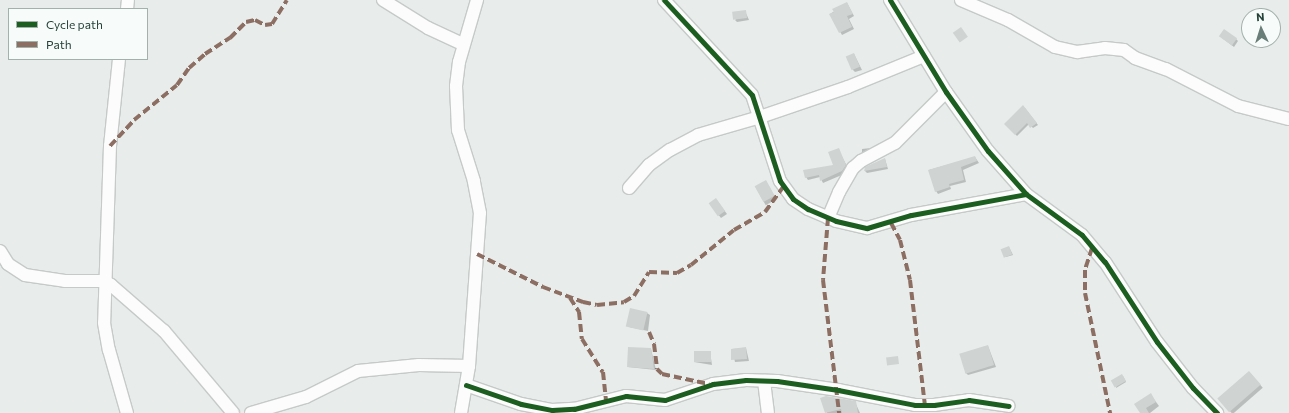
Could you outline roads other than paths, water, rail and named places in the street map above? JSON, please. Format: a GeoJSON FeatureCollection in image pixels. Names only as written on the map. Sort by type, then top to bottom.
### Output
{"type":"FeatureCollection","features":[{"type":"Feature","properties":{"kind":"street"},"geometry":{"type":"LineString","coordinates":[[383,0],[428,28],[463,44]]}},
{"type":"Feature","properties":{"kind":"street"},"geometry":{"type":"LineString","coordinates":[[461,413],[469,366],[480,213],[474,181],[457,120],[456,86],[463,44],[477,0]]}},
{"type":"Feature","properties":{"kind":"street"},"geometry":{"type":"LineString","coordinates":[[664,0],[752,95],[783,187],[801,204],[828,218],[857,227],[872,228],[912,215],[1026,194]]}},
{"type":"Feature","properties":{"kind":"street"},"geometry":{"type":"LineString","coordinates":[[890,0],[946,92],[988,151],[1026,194],[1082,235],[1104,262],[1157,342],[1193,388],[1217,413]]}},
{"type":"Feature","properties":{"kind":"street"},"geometry":{"type":"LineString","coordinates":[[961,0],[999,16],[1055,47],[1077,52],[1104,48],[1124,50],[1135,58],[1166,69],[1238,106],[1289,119]]}},
{"type":"Feature","properties":{"kind":"street"},"geometry":{"type":"LineString","coordinates":[[628,188],[650,166],[682,142],[698,134],[760,117],[848,87],[924,56]]}},
{"type":"Feature","properties":{"kind":"street"},"geometry":{"type":"LineString","coordinates":[[119,60],[110,146],[104,281],[104,323],[109,350],[127,413]]}},
{"type":"Feature","properties":{"kind":"street"},"geometry":{"type":"LineString","coordinates":[[828,218],[839,192],[853,168],[861,161],[895,143],[946,92]]}},
{"type":"Feature","properties":{"kind":"street"},"geometry":{"type":"LineString","coordinates":[[0,250],[8,264],[16,271],[31,277],[65,281],[104,281],[164,331],[233,413]]}},
{"type":"Feature","properties":{"kind":"street"},"geometry":{"type":"LineString","coordinates":[[251,413],[306,397],[358,371],[398,366],[469,366]]}},
{"type":"Feature","properties":{"kind":"street"},"geometry":{"type":"LineString","coordinates":[[466,385],[526,406],[562,410],[626,396],[666,400],[728,381],[764,381],[870,395],[915,405],[934,405],[969,400],[1009,406]]}},
{"type":"Feature","properties":{"kind":"street"},"geometry":{"type":"LineString","coordinates":[[764,381],[768,413]]}}]}
